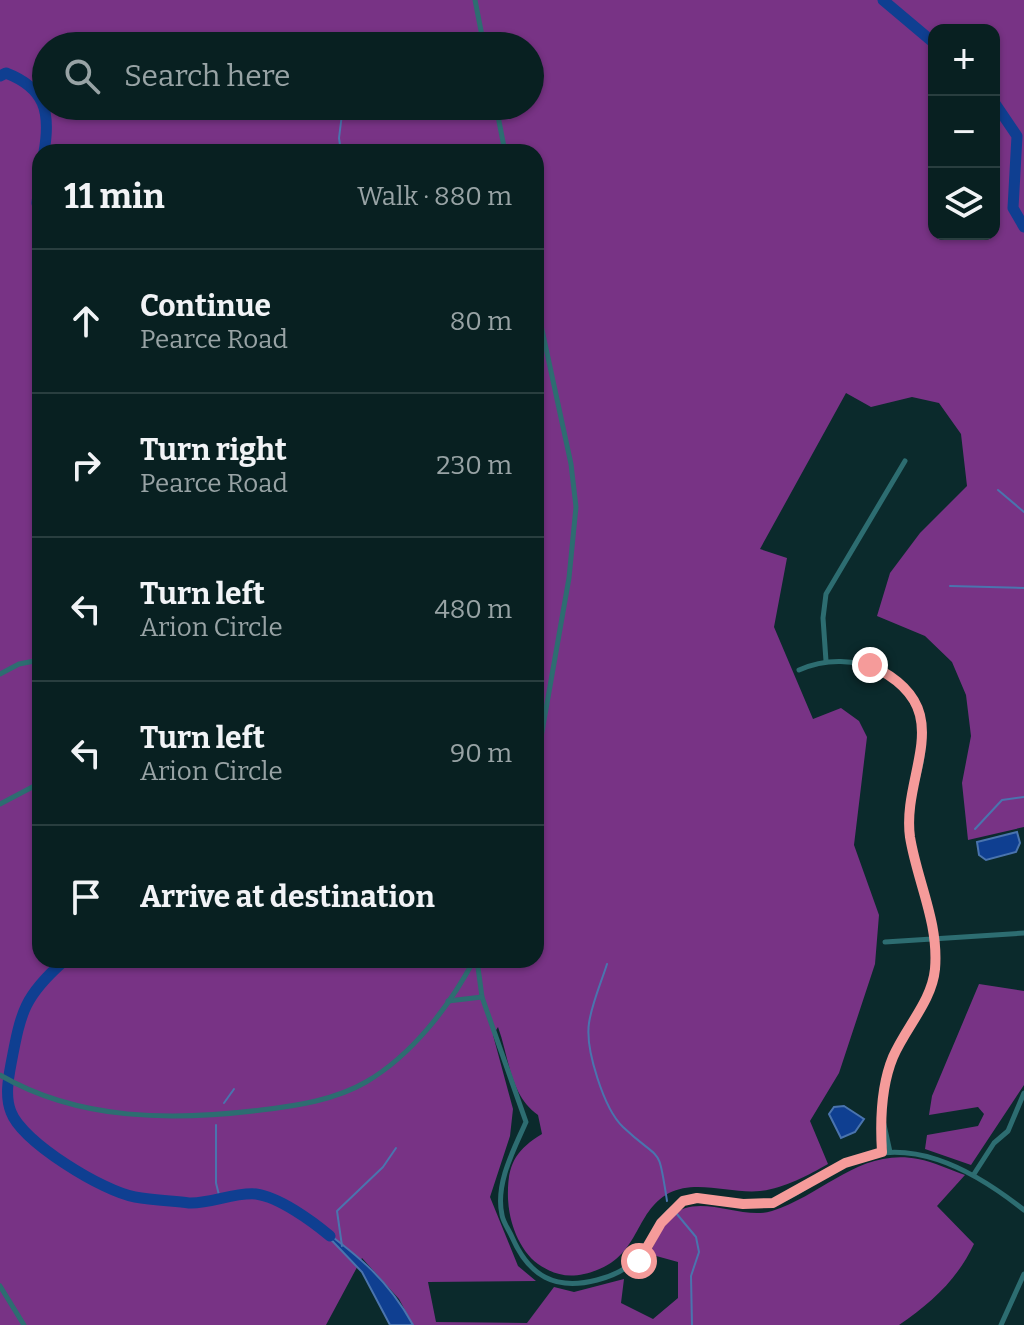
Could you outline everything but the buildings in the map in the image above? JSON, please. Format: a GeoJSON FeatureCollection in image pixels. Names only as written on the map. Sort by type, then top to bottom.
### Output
{"type":"FeatureCollection","features":[{"type":"Feature","properties":{"kind":"street"},"geometry":{"type":"LineString","coordinates":[[475,0],[481,32]]}},
{"type":"Feature","properties":{"kind":"street"},"geometry":{"type":"LineString","coordinates":[[499,120],[503,144]]}},
{"type":"Feature","properties":{"kind":"street"},"geometry":{"type":"LineString","coordinates":[[544,339],[571,464],[576,515],[544,716]]}},
{"type":"Feature","properties":{"kind":"street"},"geometry":{"type":"LineString","coordinates":[[826,661],[823,618],[826,594],[905,461]]}},
{"type":"Feature","properties":{"kind":"street"},"geometry":{"type":"LineString","coordinates":[[799,670],[826,661],[852,660],[880,670],[898,683],[915,707],[923,748],[910,801],[909,824],[929,902],[933,940],[932,983],[894,1056],[883,1097],[882,1152]]}},
{"type":"Feature","properties":{"kind":"street"},"geometry":{"type":"LineString","coordinates":[[0,674],[19,664],[32,662]]}},
{"type":"Feature","properties":{"kind":"street"},"geometry":{"type":"LineString","coordinates":[[0,804],[32,787]]}},
{"type":"Feature","properties":{"kind":"street"},"geometry":{"type":"LineString","coordinates":[[885,942],[1024,933]]}},
{"type":"Feature","properties":{"kind":"street"},"geometry":{"type":"LineString","coordinates":[[2,1076],[80,1105],[157,1118],[221,1115],[301,1104],[355,1088],[387,1068],[412,1046],[470,968]]}},
{"type":"Feature","properties":{"kind":"street"},"geometry":{"type":"LineString","coordinates":[[477,968],[482,997],[526,1122],[507,1164],[502,1215],[520,1255],[548,1282],[572,1285],[613,1276],[626,1269],[639,1261],[661,1223],[683,1201],[697,1198],[743,1204],[773,1203],[845,1163],[882,1152],[921,1155],[974,1174],[1024,1210]]}},
{"type":"Feature","properties":{"kind":"street"},"geometry":{"type":"LineString","coordinates":[[448,1001],[482,997]]}},
{"type":"Feature","properties":{"kind":"street"},"geometry":{"type":"LineString","coordinates":[[974,1174],[994,1143],[1008,1131],[1024,1093]]}},
{"type":"Feature","properties":{"kind":"street"},"geometry":{"type":"LineString","coordinates":[[883,1120],[890,1152]]}},
{"type":"Feature","properties":{"kind":"street"},"geometry":{"type":"LineString","coordinates":[[1001,1325],[1024,1274]]}},
{"type":"Feature","properties":{"kind":"street"},"geometry":{"type":"LineString","coordinates":[[0,1286],[24,1325]]}},
{"type":"Feature","properties":{"kind":"shaded area"},"geometry":{"type":"Polygon","coordinates":[[[0,0],[1024,0],[1024,827],[968,840],[962,783],[971,736],[966,695],[952,662],[925,636],[877,616],[890,573],[920,533],[967,486],[961,434],[939,403],[912,397],[871,407],[846,393],[760,549],[787,558],[774,627],[813,719],[841,708],[859,721],[867,737],[854,845],[879,915],[875,964],[839,1073],[810,1121],[828,1164],[795,1181],[768,1190],[691,1187],[669,1193],[648,1213],[616,1259],[603,1268],[584,1274],[571,1276],[554,1273],[538,1264],[525,1251],[510,1217],[508,1187],[514,1160],[542,1134],[538,1115],[516,1087],[498,1027],[493,1035],[513,1109],[510,1136],[490,1197],[518,1266],[536,1281],[428,1282],[436,1322],[527,1323],[554,1287],[574,1292],[624,1279],[621,1303],[653,1319],[678,1298],[678,1262],[649,1254],[671,1217],[693,1206],[760,1213],[772,1211],[791,1204],[860,1166],[897,1157],[924,1160],[965,1175],[937,1206],[974,1244],[951,1280],[899,1325],[413,1325],[399,1299],[362,1258],[326,1325],[0,1325],[0,0]]]}},
{"type":"Feature","properties":{"kind":"shaded area"},"geometry":{"type":"Polygon","coordinates":[[[979,984],[1024,991],[1024,1085],[971,1165],[925,1149],[927,1135],[978,1126],[984,1114],[978,1107],[929,1115],[932,1096],[979,984]]]}},
{"type":"Feature","properties":{"kind":"water"},"geometry":{"type":"Polygon","coordinates":[[[1017,832],[1020,843],[1016,852],[986,860],[979,855],[977,842],[1017,832]]]}},
{"type":"Feature","properties":{"kind":"water"},"geometry":{"type":"Polygon","coordinates":[[[844,1106],[864,1119],[855,1132],[841,1138],[829,1114],[834,1107],[844,1106]]]}},
{"type":"Feature","properties":{"kind":"water"},"geometry":{"type":"Polygon","coordinates":[[[319,1227],[372,1270],[394,1295],[413,1325],[390,1325],[362,1272],[319,1227]]]}},
{"type":"Feature","properties":{"kind":"waterway"},"geometry":{"type":"LineString","coordinates":[[883,0],[928,38]]}},
{"type":"Feature","properties":{"kind":"waterway"},"geometry":{"type":"LineString","coordinates":[[0,76],[6,73],[32,89]]}},
{"type":"Feature","properties":{"kind":"waterway"},"geometry":{"type":"LineString","coordinates":[[1000,111],[1017,136],[1013,208],[1024,227]]}},
{"type":"Feature","properties":{"kind":"waterway"},"geometry":{"type":"LineString","coordinates":[[45,144],[46,120]]}},
{"type":"Feature","properties":{"kind":"waterway"},"geometry":{"type":"LineString","coordinates":[[340,144],[341,120]]}},
{"type":"Feature","properties":{"kind":"waterway"},"geometry":{"type":"LineString","coordinates":[[998,490],[1024,512]]}},
{"type":"Feature","properties":{"kind":"waterway"},"geometry":{"type":"LineString","coordinates":[[950,586],[1024,588]]}},
{"type":"Feature","properties":{"kind":"waterway"},"geometry":{"type":"LineString","coordinates":[[975,829],[1002,800],[1024,797]]}},
{"type":"Feature","properties":{"kind":"waterway"},"geometry":{"type":"LineString","coordinates":[[607,964],[589,1023],[593,1063],[616,1118],[659,1161],[667,1201]]}},
{"type":"Feature","properties":{"kind":"waterway"},"geometry":{"type":"LineString","coordinates":[[56,968],[26,1006],[8,1082],[11,1112],[31,1137],[85,1176],[121,1193],[189,1203],[256,1194],[285,1205],[330,1236]]}},
{"type":"Feature","properties":{"kind":"waterway"},"geometry":{"type":"LineString","coordinates":[[224,1103],[234,1089]]}},
{"type":"Feature","properties":{"kind":"waterway"},"geometry":{"type":"LineString","coordinates":[[216,1125],[216,1183],[220,1199]]}},
{"type":"Feature","properties":{"kind":"waterway"},"geometry":{"type":"LineString","coordinates":[[342,1246],[337,1211],[383,1167],[396,1148]]}},
{"type":"Feature","properties":{"kind":"waterway"},"geometry":{"type":"LineString","coordinates":[[676,1213],[696,1237],[699,1252],[691,1276],[692,1325]]}},
{"type":"Feature","properties":{"kind":"route"},"geometry":{"type":"LineString","coordinates":[[639,1261],[670,1210],[683,1201],[697,1198],[757,1205],[773,1203],[845,1163],[882,1152],[883,1097],[889,1070],[932,983],[935,957],[929,902],[913,850],[909,824],[910,801],[922,758],[922,728],[915,707],[904,690],[870,665]]}}]}
